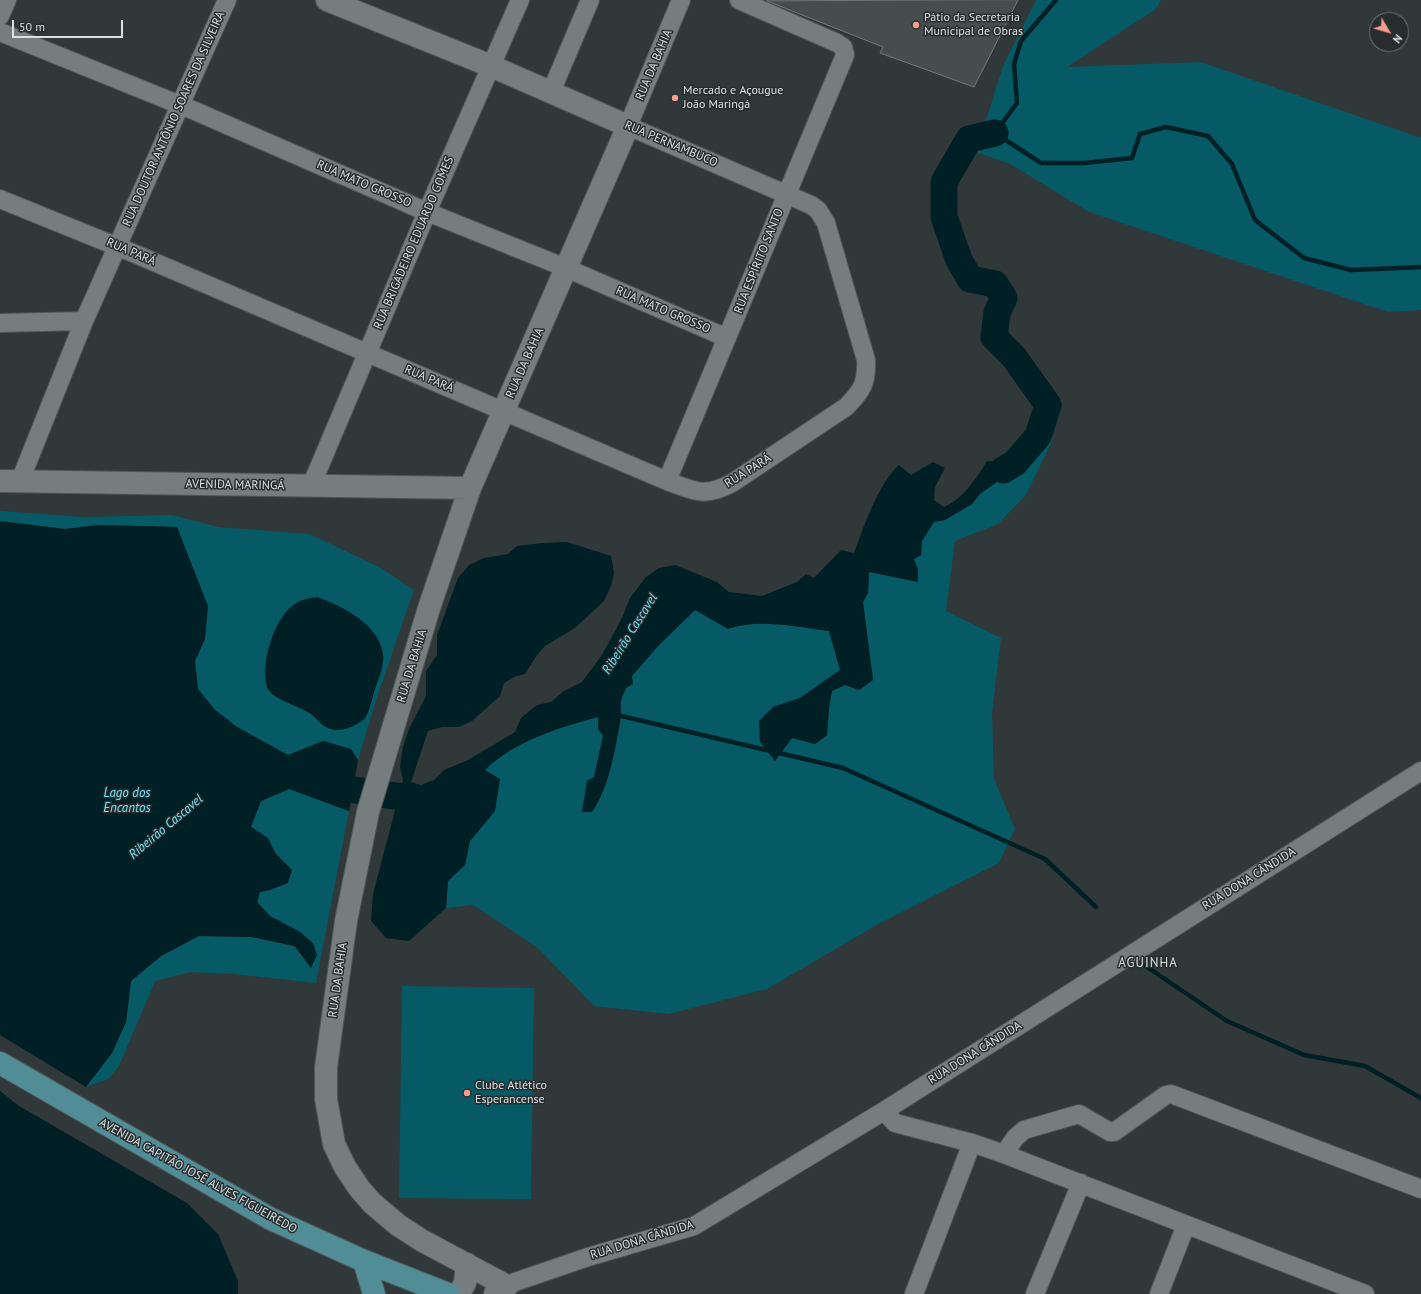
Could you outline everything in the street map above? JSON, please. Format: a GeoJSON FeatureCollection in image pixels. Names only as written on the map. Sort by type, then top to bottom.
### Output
{"type":"FeatureCollection","features":[{"type":"Feature","properties":{"kind":"main road","name":"AVENIDA CAPITÃO JOSÉ ALVES FIGUEIREDO"},"geometry":{"type":"LineString","coordinates":[[0,1063],[271,1219],[364,1261],[401,1284],[448,1294]]}},
{"type":"Feature","properties":{"kind":"main road"},"geometry":{"type":"LineString","coordinates":[[364,1261],[374,1294]]}},
{"type":"Feature","properties":{"kind":"street"},"geometry":{"type":"LineString","coordinates":[[0,16],[7,0]]}},
{"type":"Feature","properties":{"kind":"street","name":"RUA DOUTOR ANTÔNIO SOARES DA SILVEIRA"},"geometry":{"type":"LineString","coordinates":[[10,481],[118,247],[227,0]]}},
{"type":"Feature","properties":{"kind":"street","name":"RUA PERNAMBUCO"},"geometry":{"type":"LineString","coordinates":[[327,0],[491,66],[786,193],[815,208],[826,224],[866,360],[864,385],[858,396],[846,407]]}},
{"type":"Feature","properties":{"kind":"street","name":"RUA BRIGADEIRO EDUARDO GOMES"},"geometry":{"type":"LineString","coordinates":[[311,486],[427,212],[520,0]]}},
{"type":"Feature","properties":{"kind":"street"},"geometry":{"type":"LineString","coordinates":[[551,92],[590,0]]}},
{"type":"Feature","properties":{"kind":"street","name":"RUA DA BAHIA"},"geometry":{"type":"LineString","coordinates":[[501,1290],[466,1264],[421,1240],[398,1225],[372,1203],[345,1167],[334,1144],[328,1120],[326,1099],[326,1067],[346,921],[368,812],[429,608],[470,488],[682,0]]}},
{"type":"Feature","properties":{"kind":"street","name":"RUA ESPÍRITO SANTO"},"geometry":{"type":"LineString","coordinates":[[667,481],[728,338],[786,193],[844,60],[844,51],[838,43],[739,0]]}},
{"type":"Feature","properties":{"kind":"street","name":"RUA MATO GROSSO"},"geometry":{"type":"LineString","coordinates":[[0,32],[181,106],[427,212],[566,268],[728,338]]}},
{"type":"Feature","properties":{"kind":"street","name":"RUA PARÁ"},"geometry":{"type":"LineString","coordinates":[[0,199],[118,247],[367,354],[504,410],[667,481],[696,491],[706,492],[717,490],[732,483],[846,407]]}},
{"type":"Feature","properties":{"kind":"street"},"geometry":{"type":"LineString","coordinates":[[0,323],[84,322]]}},
{"type":"Feature","properties":{"kind":"street","name":"AVENIDA MARINGÁ"},"geometry":{"type":"LineString","coordinates":[[10,481],[470,488]]}},
{"type":"Feature","properties":{"kind":"street","name":"RUA DONA CÂNDIDA"},"geometry":{"type":"LineString","coordinates":[[501,1290],[515,1282],[588,1257],[694,1226],[884,1111],[1421,770]]}},
{"type":"Feature","properties":{"kind":"street"},"geometry":{"type":"LineString","coordinates":[[1004,1154],[1024,1130],[1079,1114],[1110,1132],[1114,1132],[1166,1095],[1170,1094],[1421,1189]]}},
{"type":"Feature","properties":{"kind":"street"},"geometry":{"type":"LineString","coordinates":[[884,1111],[895,1124],[972,1143],[1004,1154],[1365,1294]]}},
{"type":"Feature","properties":{"kind":"street"},"geometry":{"type":"LineString","coordinates":[[914,1294],[972,1143]]}},
{"type":"Feature","properties":{"kind":"street"},"geometry":{"type":"LineString","coordinates":[[1036,1294],[1081,1183]]}},
{"type":"Feature","properties":{"kind":"street"},"geometry":{"type":"LineString","coordinates":[[1159,1294],[1186,1225]]}},
{"type":"Feature","properties":{"kind":"street"},"geometry":{"type":"LineString","coordinates":[[458,1294],[466,1283],[466,1264]]}},
{"type":"Feature","properties":{"kind":"shaded area"},"geometry":{"type":"Polygon","coordinates":[[[1036,0],[1161,0],[1156,9],[1067,67],[1201,62],[1421,138],[1421,310],[1388,312],[1089,212],[1010,164],[976,152],[1003,66],[1036,0]]]}},
{"type":"Feature","properties":{"kind":"shaded area"},"geometry":{"type":"Polygon","coordinates":[[[1053,439],[1026,495],[998,524],[955,541],[946,611],[1001,638],[992,713],[994,779],[1015,829],[999,863],[880,923],[767,989],[668,1014],[594,1006],[538,948],[473,905],[446,908],[448,881],[465,865],[470,841],[495,811],[484,770],[496,760],[524,743],[553,731],[598,716],[603,736],[594,777],[582,811],[599,801],[606,784],[620,725],[622,714],[620,702],[632,676],[659,645],[695,610],[728,629],[752,624],[778,624],[829,631],[840,670],[800,698],[773,707],[759,721],[760,742],[792,738],[815,744],[827,736],[832,691],[845,685],[873,680],[863,602],[868,593],[869,572],[908,579],[918,569],[913,559],[921,555],[922,541],[934,522],[945,520],[972,504],[980,494],[1012,471],[1037,446],[1053,439]]]}},
{"type":"Feature","properties":{"kind":"shaded area"},"geometry":{"type":"Polygon","coordinates":[[[0,511],[84,517],[172,515],[218,527],[310,534],[381,568],[414,590],[376,700],[358,760],[351,749],[323,741],[288,755],[237,727],[215,710],[198,689],[195,661],[205,639],[188,558],[177,527],[99,525],[65,529],[0,521],[0,511]],[[367,625],[272,695],[307,712],[326,727],[365,718],[384,658],[380,642],[367,625]]]}},
{"type":"Feature","properties":{"kind":"shaded area"},"geometry":{"type":"Polygon","coordinates":[[[290,789],[349,811],[316,983],[234,974],[190,972],[155,981],[119,1066],[108,1079],[86,1087],[112,1053],[126,1022],[131,981],[161,956],[199,936],[252,937],[295,947],[311,968],[300,932],[270,916],[257,902],[260,892],[270,890],[292,870],[275,853],[268,838],[251,827],[261,801],[290,789]]]}},
{"type":"Feature","properties":{"kind":"shaded area","name":"Clube Atlético Esperancense"},"geometry":{"type":"Polygon","coordinates":[[[402,986],[534,988],[531,1199],[399,1198],[402,986]]]}},
{"type":"Feature","properties":{"kind":"water"},"geometry":{"type":"Polygon","coordinates":[[[1022,443],[1037,446],[1012,471],[980,494],[972,504],[945,520],[934,522],[922,541],[921,555],[914,559],[918,569],[918,582],[869,572],[868,593],[863,602],[873,680],[859,690],[845,685],[832,691],[827,735],[815,744],[792,738],[775,761],[760,742],[759,721],[773,707],[800,698],[840,670],[829,631],[778,624],[752,624],[728,629],[695,610],[659,645],[632,676],[633,684],[626,688],[622,699],[616,745],[607,780],[603,792],[592,812],[582,812],[587,781],[594,777],[603,736],[598,729],[598,717],[538,736],[510,751],[485,770],[500,779],[495,811],[470,841],[465,865],[448,881],[446,908],[409,941],[386,938],[371,921],[373,894],[403,780],[400,767],[403,747],[409,729],[426,696],[426,671],[437,655],[437,635],[458,578],[469,565],[484,558],[508,554],[517,546],[567,542],[611,556],[614,573],[611,586],[604,601],[575,628],[545,646],[537,655],[525,674],[514,677],[504,683],[500,696],[472,721],[459,727],[442,727],[428,731],[411,782],[427,787],[444,770],[468,760],[515,732],[521,718],[537,705],[551,702],[564,691],[582,682],[602,655],[622,618],[630,598],[646,577],[659,568],[675,565],[717,582],[729,592],[762,596],[797,582],[806,574],[814,578],[841,550],[854,553],[878,494],[891,473],[899,465],[911,475],[933,462],[945,468],[935,487],[934,500],[944,507],[963,494],[974,481],[987,461],[1001,462],[1022,443]]]}},
{"type":"Feature","properties":{"kind":"water","name":"Lago dos Encantos"},"geometry":{"type":"Polygon","coordinates":[[[0,521],[65,529],[99,525],[177,527],[208,606],[205,639],[195,661],[198,689],[215,710],[237,727],[288,755],[323,741],[351,749],[358,760],[349,811],[289,789],[261,801],[251,827],[268,838],[275,853],[292,870],[288,883],[260,892],[257,902],[270,916],[300,932],[313,943],[317,955],[311,968],[295,946],[252,937],[199,936],[161,956],[131,981],[126,1022],[112,1053],[86,1087],[0,1035],[0,521]]]}},
{"type":"Feature","properties":{"kind":"water"},"geometry":{"type":"Polygon","coordinates":[[[317,597],[338,606],[359,619],[369,627],[381,646],[383,665],[368,712],[362,721],[352,727],[344,729],[329,729],[305,710],[279,699],[267,687],[265,667],[267,655],[274,632],[280,621],[285,613],[298,602],[317,597]]]}},
{"type":"Feature","properties":{"kind":"water"},"geometry":{"type":"Polygon","coordinates":[[[0,1091],[19,1106],[187,1203],[218,1234],[238,1281],[238,1294],[0,1294],[0,1091]]]}},
{"type":"Feature","properties":{"kind":"building","name":"Pátio da Secretaria Municipal de Obras"},"geometry":{"type":"Polygon","coordinates":[[[1018,0],[974,87],[880,53],[883,47],[767,1],[1018,0]]]}},
{"type":"Feature","properties":{"kind":"waterway"},"geometry":{"type":"LineString","coordinates":[[1056,0],[1021,41],[1014,64],[1017,103],[995,133],[1041,163],[1085,163],[1132,158],[1140,134],[1166,127],[1208,136],[1232,164],[1255,220],[1304,258],[1351,270],[1421,267]]}},
{"type":"Feature","properties":{"kind":"waterway","name":"Ribeirão Cascavel"},"geometry":{"type":"LineString","coordinates":[[995,133],[969,139],[944,182],[944,217],[959,260],[970,279],[995,284],[1004,298],[997,313],[994,337],[1014,357],[1048,405],[1038,436],[1015,463],[1003,470]]}},
{"type":"Feature","properties":{"kind":"waterway"},"geometry":{"type":"LineString","coordinates":[[617,715],[843,768],[1045,859],[1096,907]]}},
{"type":"Feature","properties":{"kind":"waterway","name":"Ribeirão Cascavel"},"geometry":{"type":"LineString","coordinates":[[315,783],[361,791]]}},
{"type":"Feature","properties":{"kind":"waterway","name":"Ribeirão Cascavel"},"geometry":{"type":"LineString","coordinates":[[387,795],[423,799],[434,794]]}},
{"type":"Feature","properties":{"kind":"waterway"},"geometry":{"type":"LineString","coordinates":[[1144,965],[1227,1021],[1304,1055],[1365,1066],[1421,1098]]}},
{"type":"Feature","properties":{"kind":"place","name":"Pátio da Secretaria Municipal de Obras"},"geometry":{"type":"Point","coordinates":[916,25]}},
{"type":"Feature","properties":{"kind":"place","name":"Mercado e Açougue João Maringá"},"geometry":{"type":"Point","coordinates":[675,98]}},
{"type":"Feature","properties":{"kind":"place","name":"Clube Atlético Esperancense"},"geometry":{"type":"Point","coordinates":[467,1093]}},
{"type":"Feature","properties":{"kind":"district","name":"AGUINHA"},"geometry":{"type":"Point","coordinates":[1148,963]}}]}
